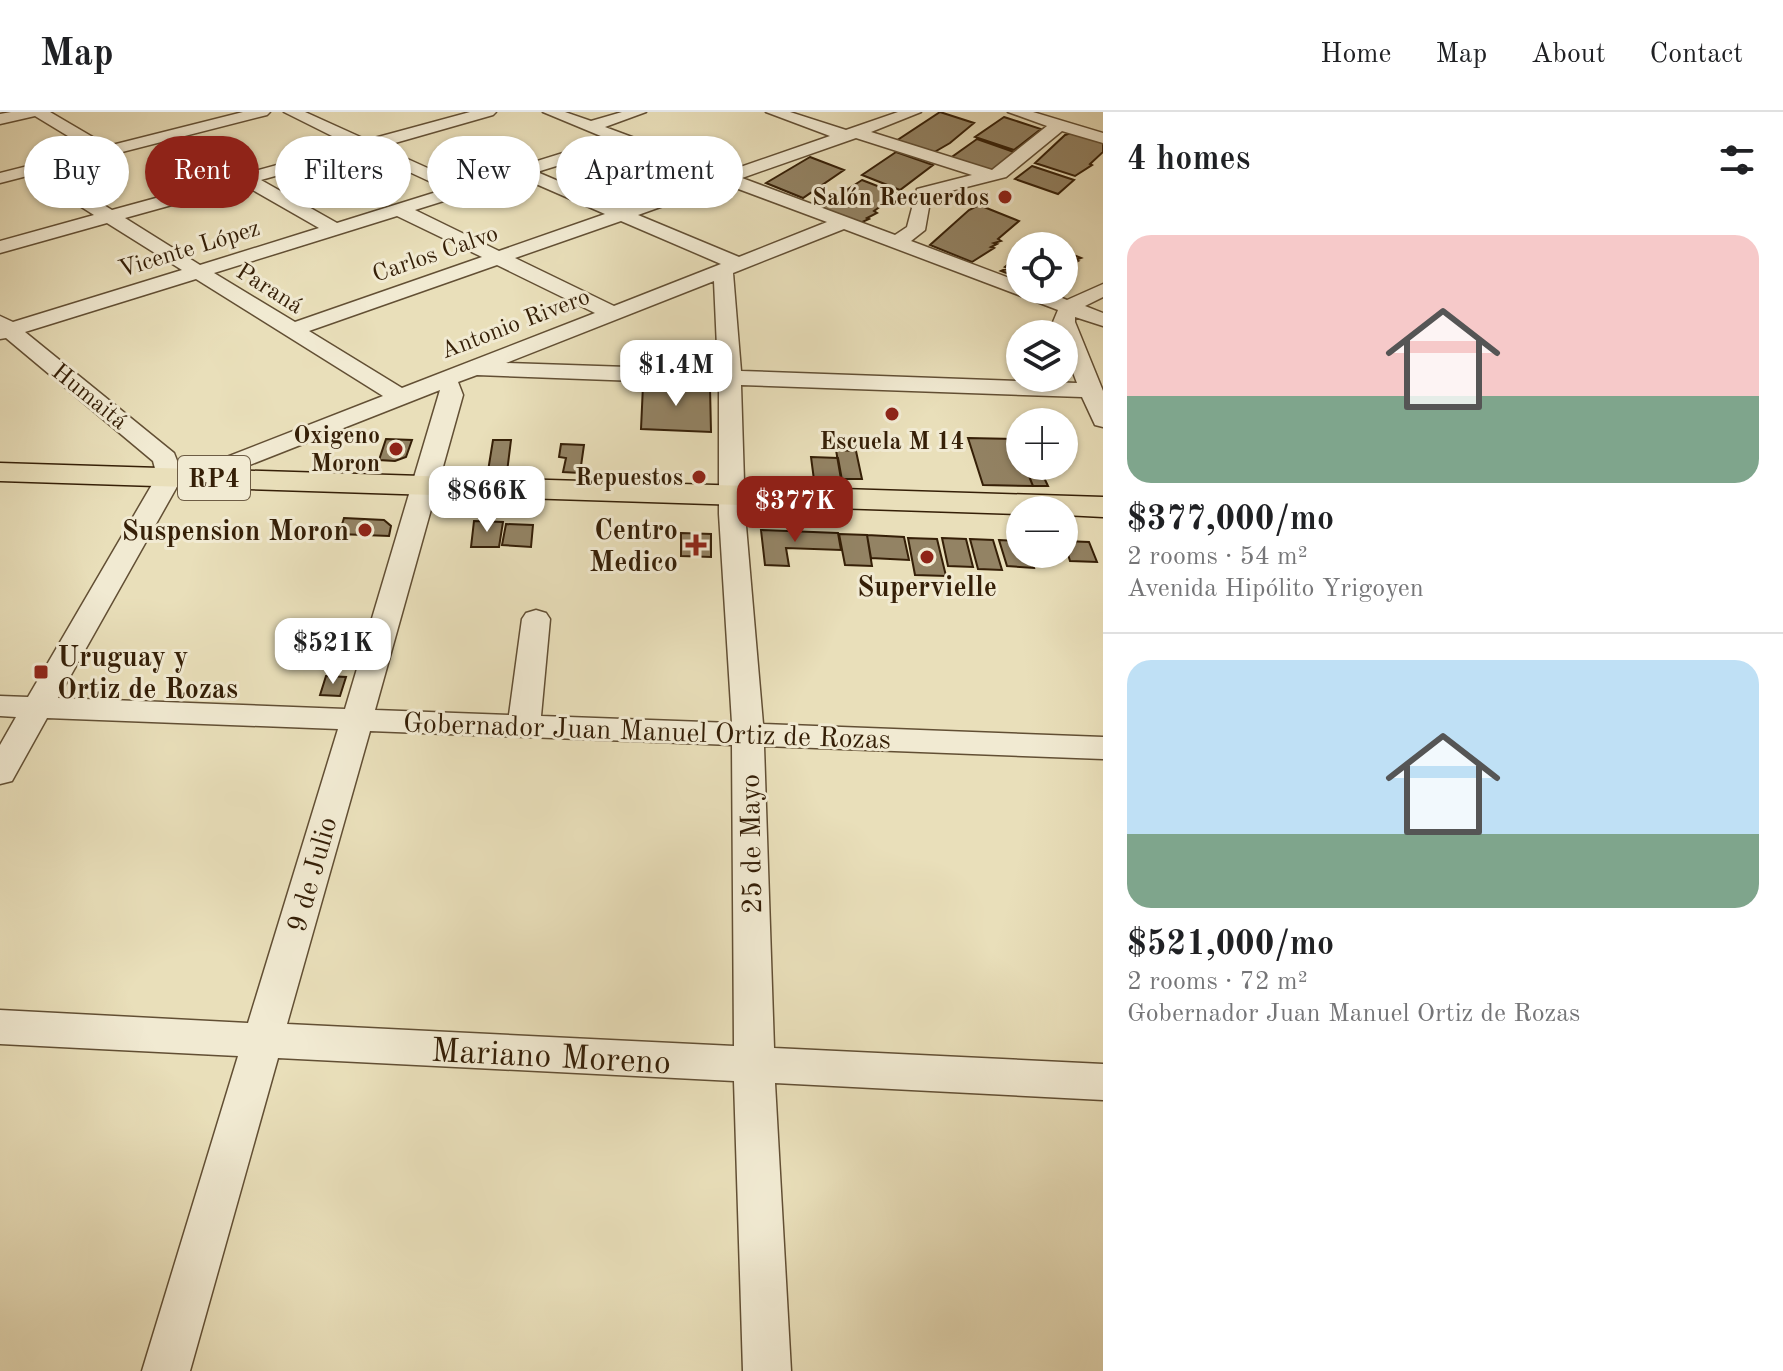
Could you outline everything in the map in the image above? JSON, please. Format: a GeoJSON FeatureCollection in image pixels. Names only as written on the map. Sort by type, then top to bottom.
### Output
{"type":"FeatureCollection","features":[{"type":"Feature","properties":{"kind":"main road","name":"RP4"},"geometry":{"type":"LineString","coordinates":[[0,472],[165,486],[732,504],[1103,507]]}},
{"type":"Feature","properties":{"kind":"main road","name":"RP4"},"geometry":{"type":"LineString","coordinates":[[0,491],[165,486],[209,477],[424,494]]}},
{"type":"Feature","properties":{"kind":"main road","name":"RP4"},"geometry":{"type":"LineString","coordinates":[[732,504],[1006,522]]}},
{"type":"Feature","properties":{"kind":"main road"},"geometry":{"type":"LineString","coordinates":[[1078,524],[1103,525]]}},
{"type":"Feature","properties":{"kind":"street"},"geometry":{"type":"LineString","coordinates":[[0,119],[32,112]]}},
{"type":"Feature","properties":{"kind":"street"},"geometry":{"type":"LineString","coordinates":[[39,112],[80,136]]}},
{"type":"Feature","properties":{"kind":"street"},"geometry":{"type":"LineString","coordinates":[[129,145],[262,112]]}},
{"type":"Feature","properties":{"kind":"street"},"geometry":{"type":"LineString","coordinates":[[292,112],[345,136]]}},
{"type":"Feature","properties":{"kind":"street"},"geometry":{"type":"LineString","coordinates":[[403,136],[488,112]]}},
{"type":"Feature","properties":{"kind":"street"},"geometry":{"type":"LineString","coordinates":[[551,112],[613,136]]}},
{"type":"Feature","properties":{"kind":"street"},"geometry":{"type":"LineString","coordinates":[[589,127],[638,112]]}},
{"type":"Feature","properties":{"kind":"street"},"geometry":{"type":"LineString","coordinates":[[774,112],[993,176]]}},
{"type":"Feature","properties":{"kind":"street","name":"Carlos Calvo"},"geometry":{"type":"LineString","coordinates":[[743,171],[913,112]]}},
{"type":"Feature","properties":{"kind":"street"},"geometry":{"type":"LineString","coordinates":[[1016,112],[1103,138]]}},
{"type":"Feature","properties":{"kind":"street"},"geometry":{"type":"LineString","coordinates":[[895,243],[916,230],[923,193],[993,176],[1059,125]]}},
{"type":"Feature","properties":{"kind":"street"},"geometry":{"type":"LineString","coordinates":[[0,178],[24,172]]}},
{"type":"Feature","properties":{"kind":"street"},"geometry":{"type":"LineString","coordinates":[[540,180],[731,267]]}},
{"type":"Feature","properties":{"kind":"street"},"geometry":{"type":"LineString","coordinates":[[743,185],[1006,283]]}},
{"type":"Feature","properties":{"kind":"street"},"geometry":{"type":"LineString","coordinates":[[259,186],[336,230]]}},
{"type":"Feature","properties":{"kind":"street","name":"Vicente López"},"geometry":{"type":"LineString","coordinates":[[3,328],[427,201]]}},
{"type":"Feature","properties":{"kind":"street"},"geometry":{"type":"LineString","coordinates":[[0,247],[145,207]]}},
{"type":"Feature","properties":{"kind":"street","name":"Paraná"},"geometry":{"type":"LineString","coordinates":[[95,208],[399,396]]}},
{"type":"Feature","properties":{"kind":"street","name":"Carlos Calvo"},"geometry":{"type":"LineString","coordinates":[[290,331],[644,208]]}},
{"type":"Feature","properties":{"kind":"street"},"geometry":{"type":"LineString","coordinates":[[400,210],[612,313]]}},
{"type":"Feature","properties":{"kind":"street","name":"Antonio Rivero"},"geometry":{"type":"LineString","coordinates":[[209,477],[228,465],[399,396],[842,223]]}},
{"type":"Feature","properties":{"kind":"street","name":"25 de Mayo"},"geometry":{"type":"LineString","coordinates":[[731,267],[732,504],[748,733],[754,1065],[767,1371]]}},
{"type":"Feature","properties":{"kind":"street"},"geometry":{"type":"LineString","coordinates":[[1103,290],[1069,307],[1064,315],[1064,322],[1103,420]]}},
{"type":"Feature","properties":{"kind":"street"},"geometry":{"type":"LineString","coordinates":[[1061,304],[1103,320]]}},
{"type":"Feature","properties":{"kind":"street","name":"Humaitá"},"geometry":{"type":"LineString","coordinates":[[3,328],[165,458],[165,486]]}},
{"type":"Feature","properties":{"kind":"street"},"geometry":{"type":"LineString","coordinates":[[475,367],[492,371],[1090,390]]}},
{"type":"Feature","properties":{"kind":"street","name":"9 de Julio"},"geometry":{"type":"LineString","coordinates":[[166,1371],[452,395],[451,388],[443,380]]}},
{"type":"Feature","properties":{"kind":"street"},"geometry":{"type":"LineString","coordinates":[[0,773],[165,486]]}},
{"type":"Feature","properties":{"kind":"street"},"geometry":{"type":"LineString","coordinates":[[524,724],[536,619]]}},
{"type":"Feature","properties":{"kind":"street","name":"Gobernador Juan Manuel Ortiz de Rozas"},"geometry":{"type":"LineString","coordinates":[[0,706],[1103,748]]}},
{"type":"Feature","properties":{"kind":"street","name":"Mariano Moreno"},"geometry":{"type":"LineString","coordinates":[[0,1027],[1103,1082]]}},
{"type":"Feature","properties":{"kind":"building"},"geometry":{"type":"Polygon","coordinates":[[[940,112],[974,123],[931,154],[896,141],[940,112]]]}},
{"type":"Feature","properties":{"kind":"building"},"geometry":{"type":"Polygon","coordinates":[[[1004,117],[1041,129],[1014,150],[975,137],[1004,117]]]}},
{"type":"Feature","properties":{"kind":"building"},"geometry":{"type":"Polygon","coordinates":[[[1074,132],[1103,141],[1103,152],[1092,165],[1075,176],[1035,163],[1065,135],[1074,132]]]}},
{"type":"Feature","properties":{"kind":"building"},"geometry":{"type":"Polygon","coordinates":[[[977,139],[1014,152],[989,173],[949,159],[977,139]]]}},
{"type":"Feature","properties":{"kind":"building"},"geometry":{"type":"Polygon","coordinates":[[[896,152],[933,165],[900,190],[862,175],[896,152]]]}},
{"type":"Feature","properties":{"kind":"building"},"geometry":{"type":"Polygon","coordinates":[[[810,157],[844,170],[803,198],[766,183],[810,157]]]}},
{"type":"Feature","properties":{"kind":"building"},"geometry":{"type":"Polygon","coordinates":[[[1032,166],[1074,180],[1058,194],[1015,179],[1032,166]]]}},
{"type":"Feature","properties":{"kind":"building"},"geometry":{"type":"Polygon","coordinates":[[[862,180],[898,194],[874,211],[877,213],[869,219],[858,224],[819,208],[862,180]]]}},
{"type":"Feature","properties":{"kind":"building"},"geometry":{"type":"Polygon","coordinates":[[[979,205],[1019,221],[998,239],[1001,241],[994,243],[997,244],[991,247],[994,248],[972,262],[930,245],[969,210],[979,205]]]}},
{"type":"Feature","properties":{"kind":"building"},"geometry":{"type":"Polygon","coordinates":[[[643,385],[710,387],[711,432],[641,429],[643,385]]]}},
{"type":"Feature","properties":{"kind":"building"},"geometry":{"type":"Polygon","coordinates":[[[968,438],[1006,439],[1006,480],[1031,480],[1033,486],[983,485],[968,438]]]}},
{"type":"Feature","properties":{"kind":"building","name":"Oxigeno Moron"},"geometry":{"type":"Polygon","coordinates":[[[386,439],[412,440],[406,457],[395,461],[379,460],[386,439]]]}},
{"type":"Feature","properties":{"kind":"building"},"geometry":{"type":"Polygon","coordinates":[[[493,440],[511,440],[507,472],[488,471],[493,440]]]}},
{"type":"Feature","properties":{"kind":"building"},"geometry":{"type":"Polygon","coordinates":[[[561,444],[584,445],[580,473],[563,472],[566,458],[559,457],[561,444]]]}},
{"type":"Feature","properties":{"kind":"building"},"geometry":{"type":"Polygon","coordinates":[[[836,450],[856,451],[862,479],[841,479],[836,450]]]}},
{"type":"Feature","properties":{"kind":"building"},"geometry":{"type":"Polygon","coordinates":[[[811,457],[838,458],[842,480],[814,480],[811,457]]]}},
{"type":"Feature","properties":{"kind":"building"},"geometry":{"type":"Polygon","coordinates":[[[1031,480],[1045,480],[1048,486],[1033,486],[1031,480]]]}},
{"type":"Feature","properties":{"kind":"building","name":"Suspension Moron"},"geometry":{"type":"Polygon","coordinates":[[[344,518],[384,520],[391,526],[389,536],[339,534],[344,518]]]}},
{"type":"Feature","properties":{"kind":"building"},"geometry":{"type":"Polygon","coordinates":[[[474,521],[503,522],[499,547],[471,547],[474,521]]]}},
{"type":"Feature","properties":{"kind":"building"},"geometry":{"type":"Polygon","coordinates":[[[506,524],[533,525],[531,547],[502,545],[506,524]]]}},
{"type":"Feature","properties":{"kind":"building"},"geometry":{"type":"Polygon","coordinates":[[[761,530],[838,533],[841,550],[786,548],[789,566],[765,565],[761,530]]]}},
{"type":"Feature","properties":{"kind":"building","name":"Centro Medico"},"geometry":{"type":"Polygon","coordinates":[[[681,533],[711,534],[711,557],[681,556],[681,533]]]}},
{"type":"Feature","properties":{"kind":"building"},"geometry":{"type":"Polygon","coordinates":[[[839,534],[867,535],[872,566],[845,565],[839,534]]]}},
{"type":"Feature","properties":{"kind":"building"},"geometry":{"type":"Polygon","coordinates":[[[867,535],[904,537],[909,560],[871,558],[867,535]]]}},
{"type":"Feature","properties":{"kind":"building","name":"Supervielle"},"geometry":{"type":"Polygon","coordinates":[[[908,538],[937,539],[946,576],[915,575],[908,538]]]}},
{"type":"Feature","properties":{"kind":"building"},"geometry":{"type":"Polygon","coordinates":[[[942,538],[966,539],[973,567],[948,566],[942,538]]]}},
{"type":"Feature","properties":{"kind":"building"},"geometry":{"type":"Polygon","coordinates":[[[970,539],[993,540],[1002,570],[978,569],[970,539]]]}},
{"type":"Feature","properties":{"kind":"building"},"geometry":{"type":"Polygon","coordinates":[[[999,540],[1006,540],[1006,563],[999,540]]]}},
{"type":"Feature","properties":{"kind":"building"},"geometry":{"type":"Polygon","coordinates":[[[1078,542],[1089,542],[1097,562],[1078,561],[1078,542]]]}},
{"type":"Feature","properties":{"kind":"building"},"geometry":{"type":"Polygon","coordinates":[[[326,676],[346,677],[340,696],[320,695],[326,676]]]}},
{"type":"Feature","properties":{"kind":"place","name":"Salón Recuerdos"},"geometry":{"type":"Point","coordinates":[1005,197]}},
{"type":"Feature","properties":{"kind":"place","name":"Escuela M 14"},"geometry":{"type":"Point","coordinates":[892,414]}},
{"type":"Feature","properties":{"kind":"place","name":"Oxigeno Moron"},"geometry":{"type":"Point","coordinates":[396,449]}},
{"type":"Feature","properties":{"kind":"place","name":"Repuestos"},"geometry":{"type":"Point","coordinates":[699,477]}},
{"type":"Feature","properties":{"kind":"place","name":"Suspension Moron"},"geometry":{"type":"Point","coordinates":[365,530]}},
{"type":"Feature","properties":{"kind":"place","name":"Centro Medico"},"geometry":{"type":"Point","coordinates":[696,545]}},
{"type":"Feature","properties":{"kind":"place","name":"Supervielle"},"geometry":{"type":"Point","coordinates":[927,557]}},
{"type":"Feature","properties":{"kind":"place","name":"Uruguay y Ortiz de Rozas"},"geometry":{"type":"Point","coordinates":[41,672]}}]}
